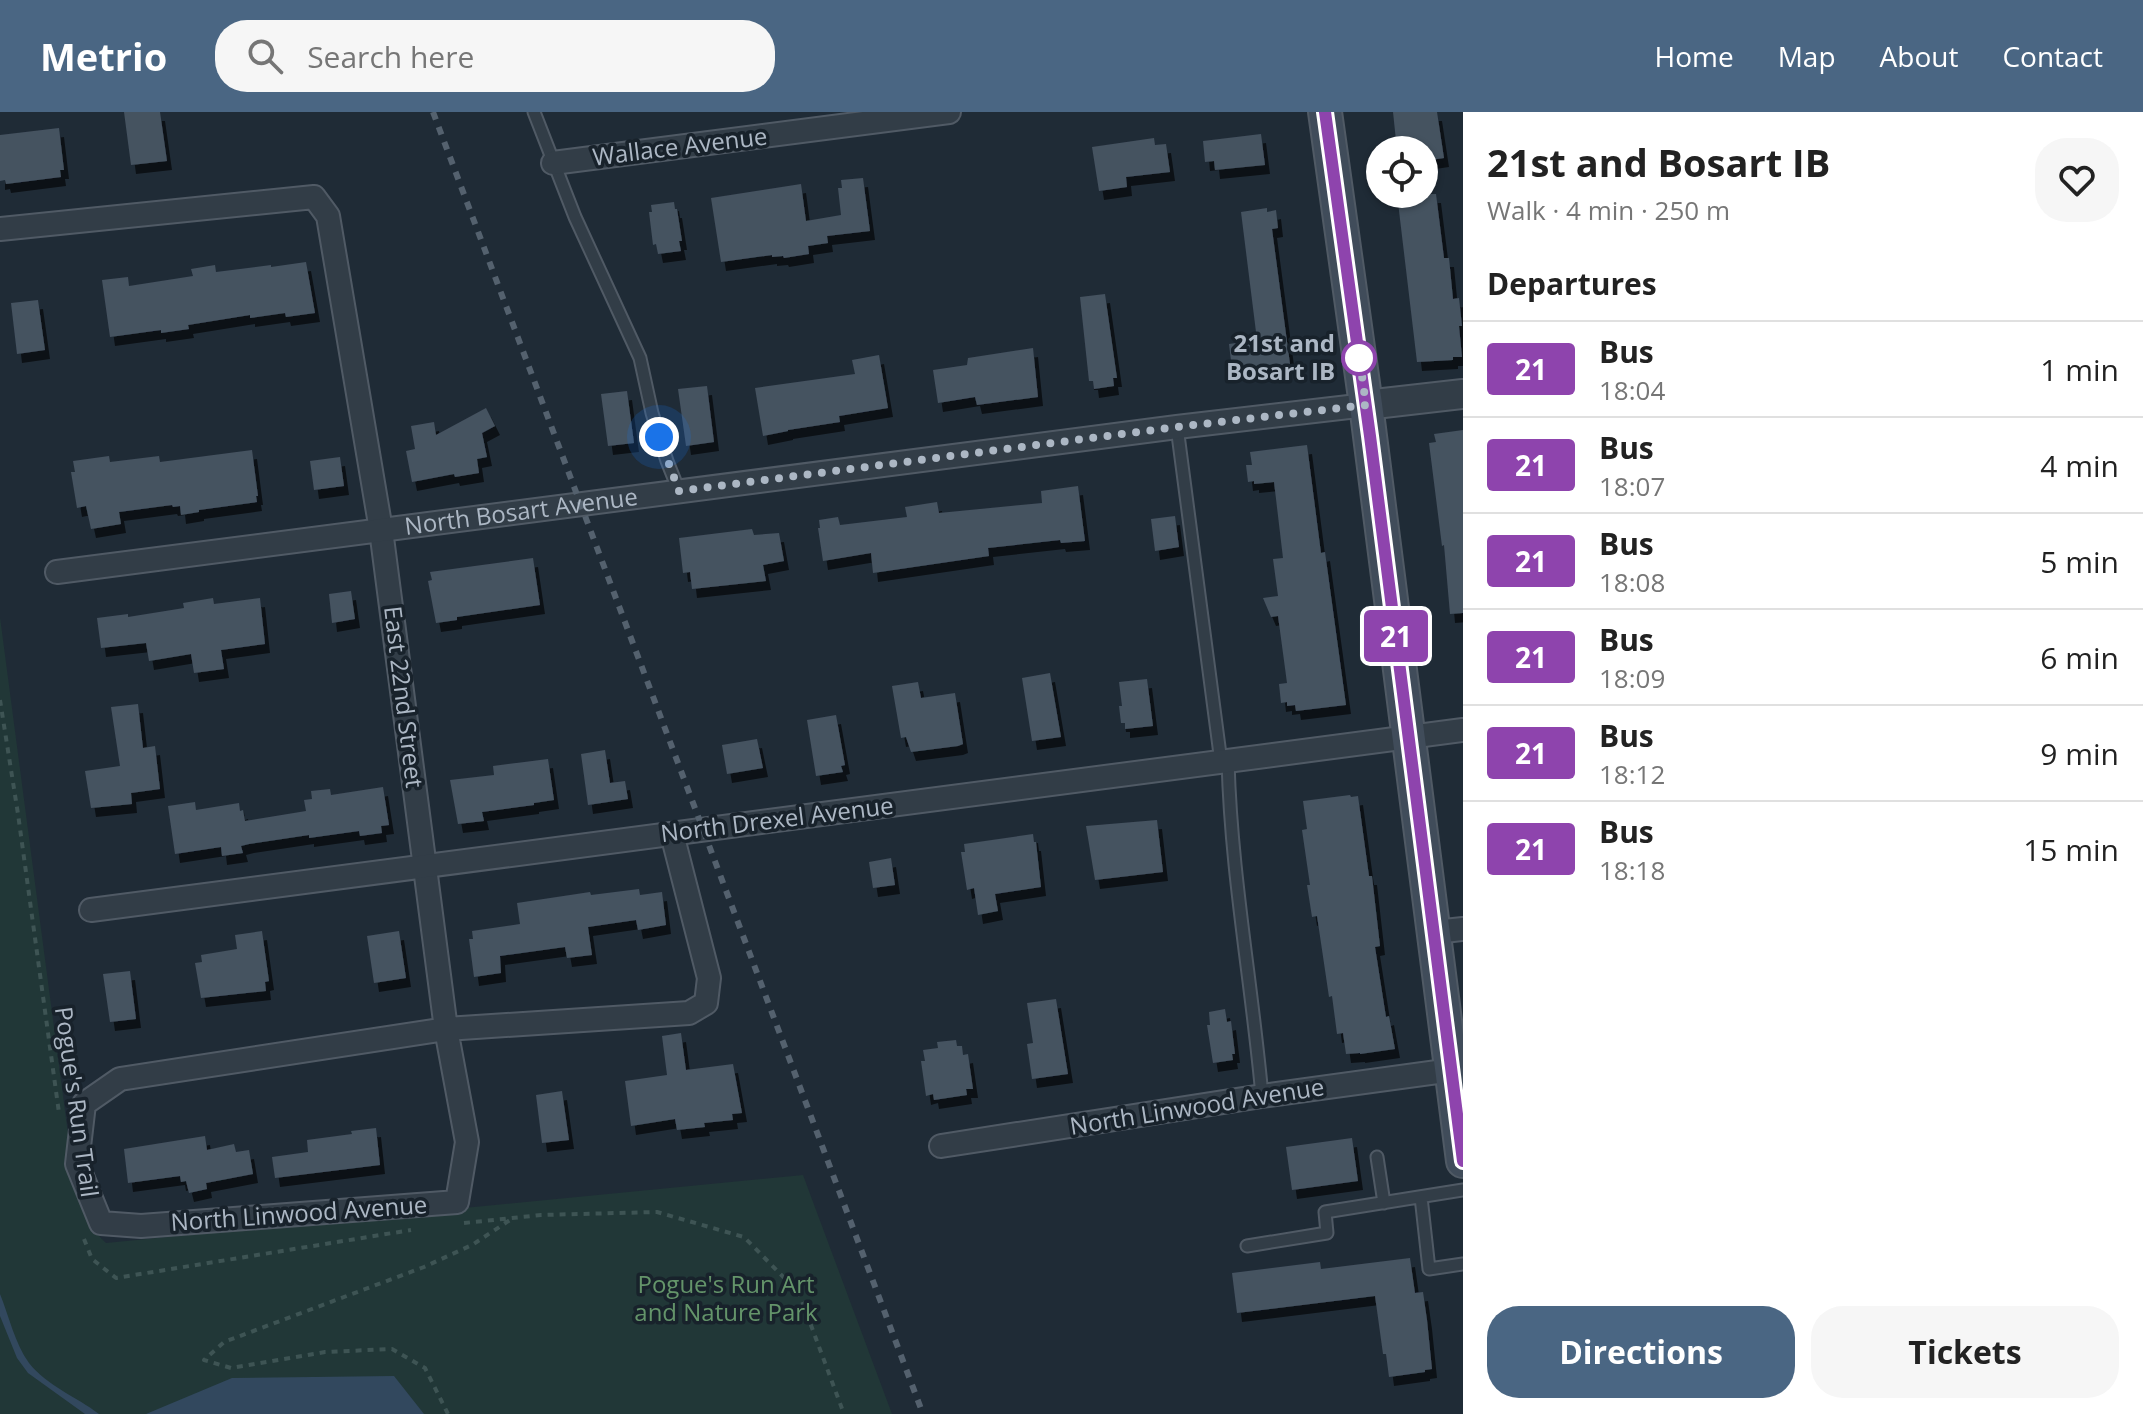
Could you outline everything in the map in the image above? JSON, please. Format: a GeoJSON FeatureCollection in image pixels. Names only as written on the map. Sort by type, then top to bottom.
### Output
{"type":"FeatureCollection","features":[{"type":"Feature","properties":{"kind":"main road"},"geometry":{"type":"LineString","coordinates":[[1325,112],[1409,737],[1449,930],[1452,1070],[1463,1161]]}},
{"type":"Feature","properties":{"kind":"street","name":"Wallace Avenue"},"geometry":{"type":"LineString","coordinates":[[553,163],[949,112]]}},
{"type":"Feature","properties":{"kind":"street","name":"East 22nd Street"},"geometry":{"type":"LineString","coordinates":[[0,229],[314,197],[328,216],[381,530],[446,1029],[467,1142],[457,1202]]}},
{"type":"Feature","properties":{"kind":"street","name":"North Bosart Avenue"},"geometry":{"type":"LineString","coordinates":[[57,572],[1177,427],[1463,394]]}},
{"type":"Feature","properties":{"kind":"street","name":"North Drexel Avenue"},"geometry":{"type":"LineString","coordinates":[[91,910],[1463,730]]}},
{"type":"Feature","properties":{"kind":"street"},"geometry":{"type":"LineString","coordinates":[[446,1029],[689,1013],[706,1003],[709,978],[672,834]]}},
{"type":"Feature","properties":{"kind":"street","name":"North Linwood Avenue"},"geometry":{"type":"LineString","coordinates":[[446,1029],[120,1079],[84,1104],[77,1164],[101,1223],[141,1226],[457,1202]]}},
{"type":"Feature","properties":{"kind":"street","name":"North Linwood Avenue"},"geometry":{"type":"LineString","coordinates":[[941,1146],[1452,1070]]}},
{"type":"Feature","properties":{"kind":"lane"},"geometry":{"type":"LineString","coordinates":[[534,112],[575,217],[640,358],[652,413],[679,491]]}},
{"type":"Feature","properties":{"kind":"lane"},"geometry":{"type":"LineString","coordinates":[[1177,427],[1225,762],[1262,1096]]}},
{"type":"Feature","properties":{"kind":"lane"},"geometry":{"type":"LineString","coordinates":[[1377,1157],[1384,1203]]}},
{"type":"Feature","properties":{"kind":"lane"},"geometry":{"type":"LineString","coordinates":[[1247,1246],[1327,1233],[1325,1212],[1463,1190]]}},
{"type":"Feature","properties":{"kind":"lane"},"geometry":{"type":"LineString","coordinates":[[1421,1197],[1429,1269],[1463,1264]]}},
{"type":"Feature","properties":{"kind":"path","name":"Pogue's Run Trail"},"geometry":{"type":"LineString","coordinates":[[0,700],[59,1113]]}},
{"type":"Feature","properties":{"kind":"path"},"geometry":{"type":"LineString","coordinates":[[451,1225],[541,1215],[657,1212],[744,1237],[799,1293],[844,1414]]}},
{"type":"Feature","properties":{"kind":"path"},"geometry":{"type":"LineString","coordinates":[[448,1414],[425,1368],[392,1349],[325,1352],[231,1368],[204,1360],[224,1342],[424,1267],[472,1245],[514,1218]]}},
{"type":"Feature","properties":{"kind":"path","name":"Pogue's Run Trail"},"geometry":{"type":"LineString","coordinates":[[82,1233],[92,1259],[116,1278],[420,1228]]}},
{"type":"Feature","properties":{"kind":"green space","name":"Pogue's Run Art and Nature Park"},"geometry":{"type":"Polygon","coordinates":[[[0,617],[72,1162],[84,1212],[106,1243],[803,1175],[892,1414],[0,1414],[0,617]]]}},
{"type":"Feature","properties":{"kind":"water"},"geometry":{"type":"Polygon","coordinates":[[[0,1294],[16,1339],[29,1363],[53,1385],[99,1414],[85,1414],[28,1373],[17,1358],[0,1316],[0,1294]]]}},
{"type":"Feature","properties":{"kind":"water"},"geometry":{"type":"Polygon","coordinates":[[[394,1376],[424,1414],[146,1414],[232,1378],[394,1376]]]}},
{"type":"Feature","properties":{"kind":"building"},"geometry":{"type":"Polygon","coordinates":[[[124,112],[160,112],[167,161],[131,165],[124,112]]]}},
{"type":"Feature","properties":{"kind":"building"},"geometry":{"type":"Polygon","coordinates":[[[1393,112],[1437,112],[1444,158],[1438,159],[1438,136],[1396,136],[1393,112]]]}},
{"type":"Feature","properties":{"kind":"building"},"geometry":{"type":"Polygon","coordinates":[[[59,128],[64,170],[60,170],[61,177],[6,184],[5,180],[0,181],[0,135],[59,128]]]}},
{"type":"Feature","properties":{"kind":"building"},"geometry":{"type":"Polygon","coordinates":[[[1261,134],[1265,165],[1215,170],[1214,161],[1205,162],[1203,141],[1261,134]]]}},
{"type":"Feature","properties":{"kind":"building"},"geometry":{"type":"Polygon","coordinates":[[[1154,138],[1155,145],[1166,144],[1170,172],[1126,177],[1127,187],[1099,191],[1092,147],[1154,138]]]}},
{"type":"Feature","properties":{"kind":"building"},"geometry":{"type":"Polygon","coordinates":[[[863,178],[870,231],[827,236],[828,243],[808,246],[809,254],[721,262],[711,198],[801,184],[806,221],[841,215],[838,188],[842,188],[841,180],[863,178]]]}},
{"type":"Feature","properties":{"kind":"building"},"geometry":{"type":"Polygon","coordinates":[[[674,202],[682,241],[679,241],[681,251],[658,254],[656,244],[653,245],[651,205],[674,202]]]}},
{"type":"Feature","properties":{"kind":"building"},"geometry":{"type":"Polygon","coordinates":[[[1267,208],[1267,212],[1276,210],[1278,228],[1272,229],[1290,364],[1240,372],[1238,360],[1231,361],[1229,344],[1257,340],[1241,212],[1267,208]]]}},
{"type":"Feature","properties":{"kind":"building"},"geometry":{"type":"Polygon","coordinates":[[[1399,208],[1438,208],[1444,258],[1449,258],[1453,299],[1459,298],[1462,357],[1417,362],[1399,208]]]}},
{"type":"Feature","properties":{"kind":"building"},"geometry":{"type":"Polygon","coordinates":[[[306,262],[315,313],[286,317],[285,313],[250,318],[250,315],[188,325],[189,329],[110,337],[102,280],[128,277],[129,286],[193,276],[191,269],[215,265],[216,272],[306,262]]]}},
{"type":"Feature","properties":{"kind":"building"},"geometry":{"type":"Polygon","coordinates":[[[1105,294],[1117,378],[1113,378],[1114,386],[1094,389],[1093,381],[1089,381],[1080,297],[1105,294]]]}},
{"type":"Feature","properties":{"kind":"building"},"geometry":{"type":"Polygon","coordinates":[[[38,300],[45,350],[17,354],[11,303],[38,300]]]}},
{"type":"Feature","properties":{"kind":"building"},"geometry":{"type":"Polygon","coordinates":[[[1033,348],[1038,397],[977,405],[975,397],[938,403],[933,370],[967,365],[968,358],[1033,348]]]}},
{"type":"Feature","properties":{"kind":"building"},"geometry":{"type":"Polygon","coordinates":[[[879,355],[888,408],[839,416],[840,422],[763,436],[755,388],[855,374],[852,360],[879,355]]]}},
{"type":"Feature","properties":{"kind":"building"},"geometry":{"type":"Polygon","coordinates":[[[707,386],[714,442],[686,446],[678,389],[707,386]]]}},
{"type":"Feature","properties":{"kind":"building"},"geometry":{"type":"Polygon","coordinates":[[[627,391],[634,443],[608,446],[601,394],[627,391]]]}},
{"type":"Feature","properties":{"kind":"building"},"geometry":{"type":"Polygon","coordinates":[[[486,408],[495,426],[482,433],[487,457],[477,459],[479,473],[412,482],[406,451],[415,449],[411,426],[434,422],[436,435],[486,408]]]}},
{"type":"Feature","properties":{"kind":"building"},"geometry":{"type":"Polygon","coordinates":[[[1463,430],[1463,613],[1450,614],[1444,545],[1429,443],[1436,442],[1434,434],[1463,430]]]}},
{"type":"Feature","properties":{"kind":"building"},"geometry":{"type":"Polygon","coordinates":[[[1307,445],[1346,705],[1296,711],[1295,705],[1281,703],[1279,684],[1287,683],[1278,616],[1271,617],[1263,598],[1278,596],[1273,559],[1283,558],[1274,482],[1248,482],[1246,465],[1252,465],[1250,452],[1307,445]]]}},
{"type":"Feature","properties":{"kind":"building"},"geometry":{"type":"Polygon","coordinates":[[[252,450],[257,502],[181,515],[180,506],[172,505],[119,512],[121,524],[91,529],[86,506],[77,508],[71,472],[75,472],[73,461],[109,456],[110,462],[159,456],[160,462],[252,450]]]}},
{"type":"Feature","properties":{"kind":"building"},"geometry":{"type":"Polygon","coordinates":[[[340,457],[344,486],[314,490],[310,461],[340,457]]]}},
{"type":"Feature","properties":{"kind":"building"},"geometry":{"type":"Polygon","coordinates":[[[1078,486],[1085,541],[1061,543],[1060,540],[988,548],[989,556],[873,573],[871,553],[823,561],[819,520],[838,517],[840,525],[907,517],[905,507],[937,502],[939,513],[1042,503],[1041,491],[1078,486]]]}},
{"type":"Feature","properties":{"kind":"building"},"geometry":{"type":"Polygon","coordinates":[[[1175,516],[1179,547],[1155,551],[1151,519],[1175,516]]]}},
{"type":"Feature","properties":{"kind":"building"},"geometry":{"type":"Polygon","coordinates":[[[752,529],[754,535],[779,533],[784,561],[763,565],[766,581],[692,589],[690,572],[683,573],[679,538],[752,529]]]}},
{"type":"Feature","properties":{"kind":"building"},"geometry":{"type":"Polygon","coordinates":[[[533,558],[540,605],[436,623],[428,581],[432,580],[430,572],[533,558]]]}},
{"type":"Feature","properties":{"kind":"building"},"geometry":{"type":"Polygon","coordinates":[[[351,591],[355,619],[332,623],[329,594],[351,591]]]}},
{"type":"Feature","properties":{"kind":"building"},"geometry":{"type":"Polygon","coordinates":[[[213,598],[214,604],[260,598],[265,644],[221,650],[224,669],[194,673],[191,654],[149,661],[146,643],[101,648],[97,618],[128,614],[128,617],[184,608],[183,603],[213,598]]]}},
{"type":"Feature","properties":{"kind":"building"},"geometry":{"type":"Polygon","coordinates":[[[1050,673],[1061,737],[1032,741],[1022,678],[1050,673]]]}},
{"type":"Feature","properties":{"kind":"building"},"geometry":{"type":"Polygon","coordinates":[[[1147,679],[1153,726],[1125,729],[1125,723],[1121,723],[1119,682],[1147,679]]]}},
{"type":"Feature","properties":{"kind":"building"},"geometry":{"type":"Polygon","coordinates":[[[918,682],[921,698],[955,693],[963,744],[911,752],[906,737],[901,738],[892,686],[918,682]]]}},
{"type":"Feature","properties":{"kind":"building"},"geometry":{"type":"Polygon","coordinates":[[[138,704],[143,748],[155,746],[160,789],[131,793],[132,804],[91,808],[85,771],[120,766],[111,707],[138,704]]]}},
{"type":"Feature","properties":{"kind":"building"},"geometry":{"type":"Polygon","coordinates":[[[836,715],[845,765],[841,766],[843,772],[816,776],[807,720],[836,715]]]}},
{"type":"Feature","properties":{"kind":"building"},"geometry":{"type":"Polygon","coordinates":[[[757,739],[763,768],[727,774],[722,745],[757,739]]]}},
{"type":"Feature","properties":{"kind":"building"},"geometry":{"type":"Polygon","coordinates":[[[605,750],[610,783],[625,781],[628,799],[588,805],[581,754],[605,750]]]}},
{"type":"Feature","properties":{"kind":"building"},"geometry":{"type":"Polygon","coordinates":[[[548,759],[554,800],[482,812],[484,821],[458,824],[450,780],[494,775],[493,766],[548,759]]]}},
{"type":"Feature","properties":{"kind":"building"},"geometry":{"type":"Polygon","coordinates":[[[383,787],[389,825],[381,826],[382,833],[360,836],[359,831],[309,838],[309,835],[249,844],[241,846],[243,853],[222,856],[221,847],[175,854],[168,806],[195,802],[196,810],[239,803],[245,821],[306,811],[304,800],[312,799],[311,791],[330,789],[331,795],[383,787]]]}},
{"type":"Feature","properties":{"kind":"building"},"geometry":{"type":"Polygon","coordinates":[[[1358,796],[1380,946],[1375,947],[1386,1017],[1389,1016],[1395,1049],[1360,1054],[1346,1054],[1343,1033],[1337,1034],[1317,916],[1312,917],[1302,830],[1307,829],[1303,801],[1358,796]]]}},
{"type":"Feature","properties":{"kind":"building"},"geometry":{"type":"Polygon","coordinates":[[[1157,820],[1163,872],[1095,880],[1086,826],[1157,820]]]}},
{"type":"Feature","properties":{"kind":"building"},"geometry":{"type":"Polygon","coordinates":[[[1033,834],[1041,887],[995,894],[998,911],[978,915],[974,888],[967,890],[961,852],[965,852],[964,844],[1033,834]]]}},
{"type":"Feature","properties":{"kind":"building"},"geometry":{"type":"Polygon","coordinates":[[[891,858],[895,885],[873,888],[869,862],[891,858]]]}},
{"type":"Feature","properties":{"kind":"building"},"geometry":{"type":"Polygon","coordinates":[[[639,889],[640,895],[662,892],[666,925],[638,930],[636,920],[588,927],[592,955],[567,958],[565,947],[500,956],[501,973],[474,977],[469,939],[473,939],[472,931],[520,924],[517,903],[590,892],[591,895],[639,889]]]}},
{"type":"Feature","properties":{"kind":"building"},"geometry":{"type":"Polygon","coordinates":[[[262,931],[269,981],[265,982],[266,991],[201,998],[195,963],[202,962],[201,955],[237,949],[235,935],[262,931]]]}},
{"type":"Feature","properties":{"kind":"building"},"geometry":{"type":"Polygon","coordinates":[[[399,931],[406,978],[374,983],[367,936],[399,931]]]}},
{"type":"Feature","properties":{"kind":"building"},"geometry":{"type":"Polygon","coordinates":[[[130,971],[136,1019],[110,1022],[103,974],[130,971]]]}},
{"type":"Feature","properties":{"kind":"building"},"geometry":{"type":"Polygon","coordinates":[[[1056,999],[1068,1074],[1032,1079],[1027,1044],[1033,1043],[1027,1003],[1056,999]]]}},
{"type":"Feature","properties":{"kind":"building"},"geometry":{"type":"Polygon","coordinates":[[[1225,1009],[1227,1022],[1231,1021],[1235,1054],[1232,1054],[1233,1060],[1213,1063],[1207,1025],[1210,1025],[1209,1012],[1225,1009]]]}},
{"type":"Feature","properties":{"kind":"building"},"geometry":{"type":"Polygon","coordinates":[[[681,1033],[686,1070],[733,1064],[742,1113],[732,1114],[733,1120],[704,1123],[705,1127],[677,1130],[675,1119],[631,1126],[625,1081],[667,1075],[662,1036],[681,1033]]]}},
{"type":"Feature","properties":{"kind":"building"},"geometry":{"type":"Polygon","coordinates":[[[956,1040],[957,1046],[962,1046],[963,1055],[968,1054],[973,1089],[966,1089],[967,1095],[934,1100],[933,1094],[926,1096],[921,1061],[925,1061],[923,1050],[938,1048],[937,1042],[956,1040]]]}},
{"type":"Feature","properties":{"kind":"building"},"geometry":{"type":"Polygon","coordinates":[[[562,1091],[569,1140],[542,1143],[536,1095],[562,1091]]]}},
{"type":"Feature","properties":{"kind":"building"},"geometry":{"type":"Polygon","coordinates":[[[376,1128],[380,1165],[275,1178],[272,1157],[308,1152],[307,1140],[376,1128]]]}},
{"type":"Feature","properties":{"kind":"building"},"geometry":{"type":"Polygon","coordinates":[[[205,1136],[207,1150],[234,1144],[236,1152],[249,1150],[253,1174],[206,1183],[207,1189],[189,1193],[186,1181],[181,1182],[180,1176],[128,1183],[124,1149],[205,1136]]]}},
{"type":"Feature","properties":{"kind":"building"},"geometry":{"type":"Polygon","coordinates":[[[1352,1138],[1358,1181],[1292,1190],[1286,1147],[1352,1138]]]}},
{"type":"Feature","properties":{"kind":"building"},"geometry":{"type":"Polygon","coordinates":[[[1410,1258],[1415,1293],[1423,1292],[1427,1320],[1432,1369],[1425,1372],[1389,1377],[1375,1296],[1237,1313],[1232,1273],[1320,1262],[1321,1269],[1410,1258]]]}},
{"type":"Feature","properties":{"kind":"railway"},"geometry":{"type":"LineString","coordinates":[[433,112],[923,1414]]}},
{"type":"Feature","properties":{"kind":"bus line","name":"21"},"geometry":{"type":"LineString","coordinates":[[1325,112],[1463,1161]]}},
{"type":"Feature","properties":{"kind":"place","name":"21st and Bosart IB"},"geometry":{"type":"Point","coordinates":[1359,358]}},
{"type":"Feature","properties":{"kind":"route"},"geometry":{"type":"LineString","coordinates":[[659,437],[679,491],[1366,405],[1358,347],[1359,358]]}}]}
